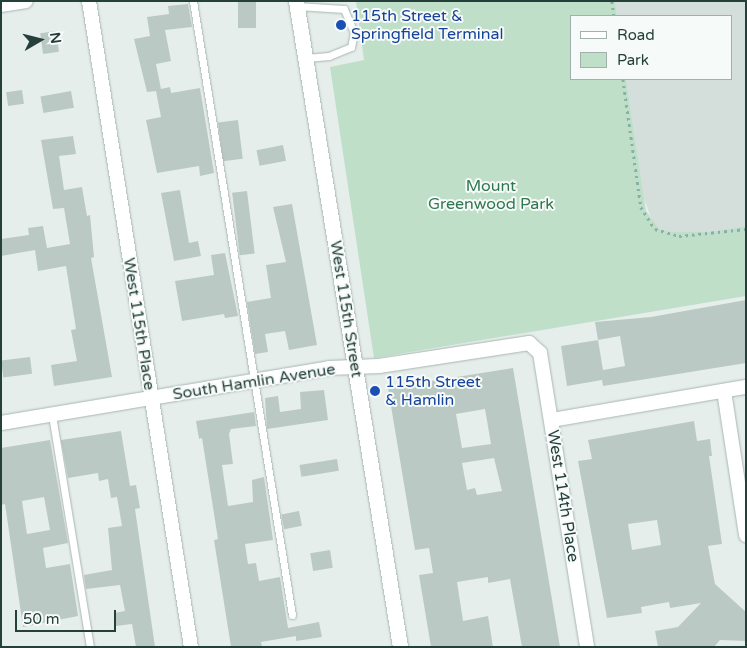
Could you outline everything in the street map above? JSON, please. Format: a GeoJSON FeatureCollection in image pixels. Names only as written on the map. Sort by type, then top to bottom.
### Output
{"type":"FeatureCollection","features":[{"type":"Feature","properties":{"kind":"street"},"geometry":{"type":"LineString","coordinates":[[1,6],[26,1]]}},
{"type":"Feature","properties":{"kind":"street","name":"West 115th Place"},"geometry":{"type":"LineString","coordinates":[[89,1],[191,647]]}},
{"type":"Feature","properties":{"kind":"street","name":"West 115th Street"},"geometry":{"type":"LineString","coordinates":[[297,4],[400,647]]}},
{"type":"Feature","properties":{"kind":"street","name":"South Hamlin Avenue"},"geometry":{"type":"LineString","coordinates":[[1,423],[329,368],[355,367],[518,343],[536,346]]}},
{"type":"Feature","properties":{"kind":"street","name":"West 114th Place"},"geometry":{"type":"LineString","coordinates":[[536,346],[540,353],[552,420],[587,647]]}},
{"type":"Feature","properties":{"kind":"street"},"geometry":{"type":"LineString","coordinates":[[552,420],[746,387]]}},
{"type":"Feature","properties":{"kind":"street"},"geometry":{"type":"LineString","coordinates":[[724,391],[746,535]]}},
{"type":"Feature","properties":{"kind":"lane"},"geometry":{"type":"LineString","coordinates":[[193,1],[292,615]]}},
{"type":"Feature","properties":{"kind":"lane"},"geometry":{"type":"LineString","coordinates":[[297,4],[344,9],[354,32],[351,47],[329,56],[305,58]]}},
{"type":"Feature","properties":{"kind":"lane"},"geometry":{"type":"LineString","coordinates":[[52,415],[90,647]]}},
{"type":"Feature","properties":{"kind":"path"},"geometry":{"type":"LineString","coordinates":[[612,1],[614,15]]}},
{"type":"Feature","properties":{"kind":"path"},"geometry":{"type":"LineString","coordinates":[[623,80],[641,207],[655,229],[679,236],[746,229]]}},
{"type":"Feature","properties":{"kind":"shaded area"},"geometry":{"type":"Polygon","coordinates":[[[615,1],[746,1],[746,226],[710,232],[671,232],[655,229],[644,198],[626,80],[732,80],[732,15],[617,15],[615,1]]]}},
{"type":"Feature","properties":{"kind":"green space","name":"Mount Greenwood Park"},"geometry":{"type":"Polygon","coordinates":[[[356,1],[615,1],[617,15],[570,15],[570,80],[626,80],[646,211],[659,229],[671,232],[710,232],[746,226],[746,296],[374,358],[330,67],[364,60],[356,1]]]}},
{"type":"Feature","properties":{"kind":"building"},"geometry":{"type":"Polygon","coordinates":[[[238,1],[256,1],[256,28],[238,28],[238,1]]]}},
{"type":"Feature","properties":{"kind":"building"},"geometry":{"type":"Polygon","coordinates":[[[188,4],[192,27],[165,30],[171,61],[156,64],[161,89],[170,87],[171,93],[200,88],[214,173],[200,176],[199,166],[157,173],[146,120],[161,117],[156,91],[147,92],[134,39],[150,36],[147,17],[169,14],[168,6],[188,4]]]}},
{"type":"Feature","properties":{"kind":"building"},"geometry":{"type":"Polygon","coordinates":[[[56,31],[59,52],[43,54],[40,33],[56,31]]]}},
{"type":"Feature","properties":{"kind":"building"},"geometry":{"type":"Polygon","coordinates":[[[22,90],[24,104],[8,106],[6,92],[22,90]]]}},
{"type":"Feature","properties":{"kind":"building"},"geometry":{"type":"Polygon","coordinates":[[[71,91],[74,108],[43,113],[40,96],[71,91]]]}},
{"type":"Feature","properties":{"kind":"building"},"geometry":{"type":"Polygon","coordinates":[[[238,120],[243,159],[223,161],[218,122],[238,120]]]}},
{"type":"Feature","properties":{"kind":"building"},"geometry":{"type":"Polygon","coordinates":[[[73,136],[76,154],[59,156],[64,190],[82,187],[87,216],[90,215],[94,257],[91,258],[112,377],[54,386],[51,365],[77,361],[71,330],[76,329],[66,266],[38,271],[35,250],[1,256],[1,239],[29,235],[28,228],[43,226],[47,248],[70,244],[64,208],[53,209],[41,140],[73,136]]]}},
{"type":"Feature","properties":{"kind":"building"},"geometry":{"type":"Polygon","coordinates":[[[283,145],[286,161],[260,166],[256,150],[283,145]]]}},
{"type":"Feature","properties":{"kind":"building"},"geometry":{"type":"Polygon","coordinates":[[[180,190],[189,243],[198,241],[201,256],[174,261],[161,193],[180,190]]]}},
{"type":"Feature","properties":{"kind":"building"},"geometry":{"type":"Polygon","coordinates":[[[247,191],[255,254],[240,255],[232,193],[247,191]]]}},
{"type":"Feature","properties":{"kind":"building"},"geometry":{"type":"Polygon","coordinates":[[[292,204],[317,345],[289,350],[285,331],[265,334],[268,352],[255,354],[247,302],[271,298],[266,265],[286,262],[273,207],[292,204]]]}},
{"type":"Feature","properties":{"kind":"building"},"geometry":{"type":"Polygon","coordinates":[[[225,253],[238,316],[225,318],[224,314],[182,321],[175,281],[214,275],[211,255],[225,253]]]}},
{"type":"Feature","properties":{"kind":"building"},"geometry":{"type":"Polygon","coordinates":[[[746,300],[746,363],[603,386],[602,380],[567,386],[561,346],[598,340],[595,322],[651,317],[746,300]],[[620,336],[598,340],[603,370],[625,366],[620,336]]]}},
{"type":"Feature","properties":{"kind":"building"},"geometry":{"type":"Polygon","coordinates":[[[30,357],[32,374],[3,377],[1,361],[30,357]]]}},
{"type":"Feature","properties":{"kind":"building"},"geometry":{"type":"Polygon","coordinates":[[[513,368],[560,647],[522,647],[510,579],[488,583],[488,577],[457,582],[463,621],[488,616],[493,647],[431,647],[419,575],[433,573],[429,548],[415,550],[388,388],[513,368]],[[485,409],[456,414],[462,448],[491,444],[485,409]],[[494,458],[462,463],[467,490],[475,488],[477,495],[502,491],[494,458]]]}},
{"type":"Feature","properties":{"kind":"building"},"geometry":{"type":"Polygon","coordinates":[[[324,390],[328,420],[267,429],[265,398],[278,396],[280,412],[301,409],[300,392],[324,390]]]}},
{"type":"Feature","properties":{"kind":"building"},"geometry":{"type":"Polygon","coordinates":[[[254,412],[256,426],[231,429],[229,434],[233,464],[222,465],[228,506],[253,502],[252,480],[264,477],[273,540],[245,544],[248,564],[256,563],[259,581],[280,577],[288,628],[319,622],[322,637],[296,641],[296,636],[261,642],[262,647],[231,647],[214,540],[218,539],[202,438],[199,439],[196,421],[254,412]]]}},
{"type":"Feature","properties":{"kind":"building"},"geometry":{"type":"Polygon","coordinates":[[[694,421],[697,441],[710,439],[712,456],[709,456],[722,544],[708,546],[715,584],[746,612],[746,641],[720,640],[714,647],[658,647],[655,631],[678,627],[701,603],[670,608],[669,602],[641,607],[642,613],[607,618],[578,461],[592,459],[588,440],[694,421]],[[657,520],[628,524],[632,550],[661,545],[657,520]]]}},
{"type":"Feature","properties":{"kind":"building"},"geometry":{"type":"Polygon","coordinates":[[[121,431],[130,486],[136,485],[140,508],[135,509],[155,647],[136,647],[132,624],[116,626],[114,613],[125,611],[120,585],[86,589],[84,575],[112,570],[108,528],[122,526],[117,497],[111,498],[108,479],[99,481],[98,473],[68,478],[61,440],[121,431]]]}},
{"type":"Feature","properties":{"kind":"building"},"geometry":{"type":"Polygon","coordinates":[[[50,440],[68,543],[43,548],[46,568],[70,564],[78,616],[23,627],[5,504],[1,505],[1,448],[50,440]],[[44,497],[22,501],[27,534],[50,530],[44,497]]]}},
{"type":"Feature","properties":{"kind":"building"},"geometry":{"type":"Polygon","coordinates":[[[337,459],[339,471],[301,477],[299,465],[337,459]]]}},
{"type":"Feature","properties":{"kind":"building"},"geometry":{"type":"Polygon","coordinates":[[[299,511],[302,526],[284,529],[281,514],[299,511]]]}},
{"type":"Feature","properties":{"kind":"building"},"geometry":{"type":"Polygon","coordinates":[[[330,550],[333,568],[313,571],[310,553],[330,550]]]}},
{"type":"Feature","properties":{"kind":"place","name":"115th Street & Springfield Terminal"},"geometry":{"type":"Point","coordinates":[341,25]}},
{"type":"Feature","properties":{"kind":"place","name":"115th Street & Hamlin"},"geometry":{"type":"Point","coordinates":[375,391]}}]}
